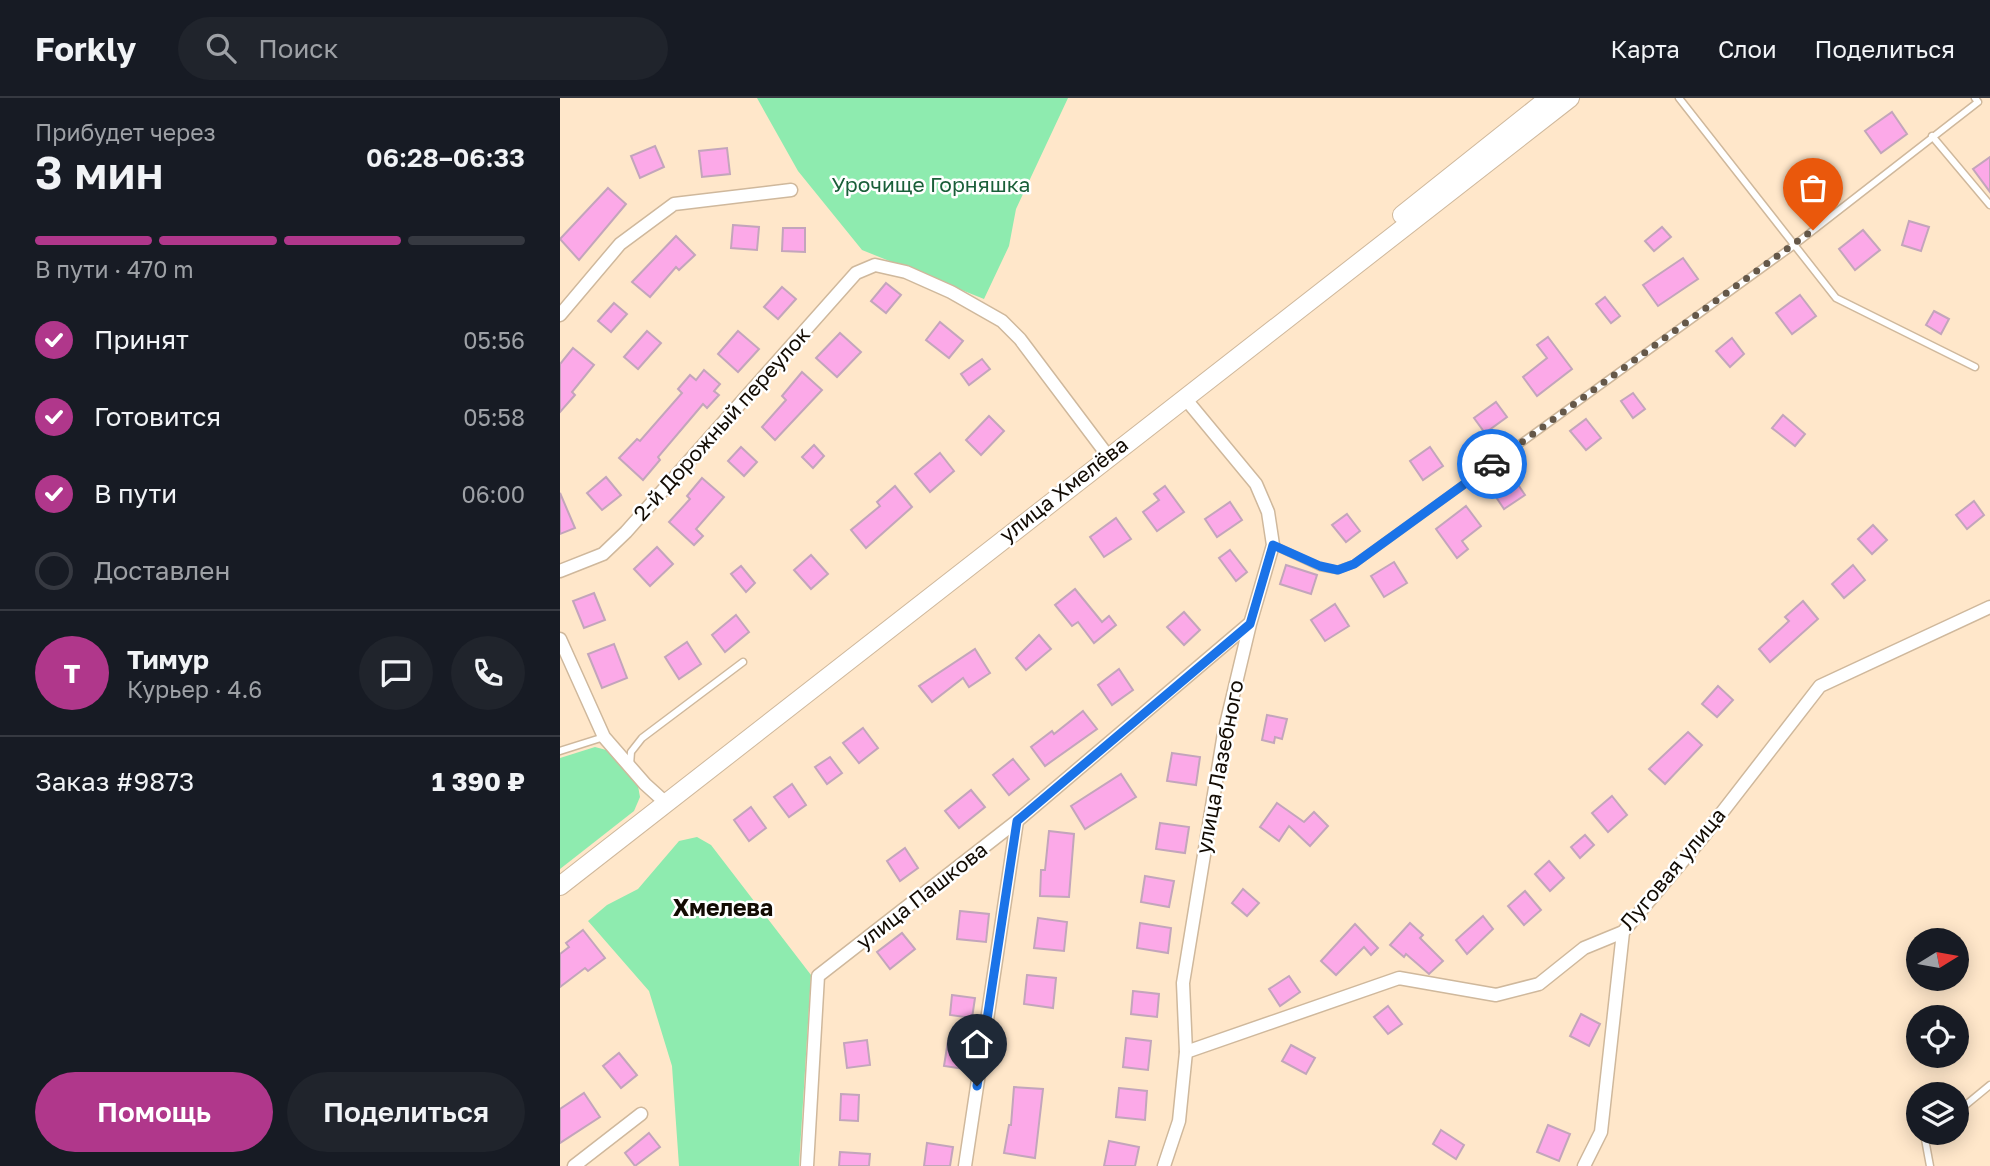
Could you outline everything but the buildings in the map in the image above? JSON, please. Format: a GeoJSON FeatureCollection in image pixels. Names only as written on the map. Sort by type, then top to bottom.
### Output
{"type":"FeatureCollection","features":[{"type":"Feature","properties":{"kind":"main road"},"geometry":{"type":"LineString","coordinates":[[1184,397],[1239,348],[1549,98]]}},
{"type":"Feature","properties":{"kind":"main road","name":"улица Хмелёва"},"geometry":{"type":"LineString","coordinates":[[560,886],[1570,98]]}},
{"type":"Feature","properties":{"kind":"street"},"geometry":{"type":"LineString","coordinates":[[560,315],[620,244],[674,204],[791,190]]}},
{"type":"Feature","properties":{"kind":"street","name":"2-й Дорожный переулок"},"geometry":{"type":"LineString","coordinates":[[560,571],[603,554],[626,532],[856,274],[875,265],[906,272],[951,292],[1002,321],[1020,338],[1108,456]]}},
{"type":"Feature","properties":{"kind":"street","name":"улица Лазебного"},"geometry":{"type":"LineString","coordinates":[[1164,1166],[1179,1121],[1186,1052],[1183,983],[1189,932],[1224,733],[1250,624],[1273,545],[1268,512],[1256,484],[1184,397]]}},
{"type":"Feature","properties":{"kind":"street","name":"Луговая улица"},"geometry":{"type":"LineString","coordinates":[[1186,1052],[1399,978],[1496,995],[1539,984],[1584,948],[1623,932],[1703,837],[1820,686],[1990,607]]}},
{"type":"Feature","properties":{"kind":"street","name":"улица Пашкова"},"geometry":{"type":"LineString","coordinates":[[807,1166],[818,976],[1017,821],[1250,624]]}},
{"type":"Feature","properties":{"kind":"street"},"geometry":{"type":"LineString","coordinates":[[560,639],[604,737],[666,803]]}},
{"type":"Feature","properties":{"kind":"street"},"geometry":{"type":"LineString","coordinates":[[965,1166],[1017,821]]}},
{"type":"Feature","properties":{"kind":"street"},"geometry":{"type":"LineString","coordinates":[[1584,1166],[1601,1132],[1623,932]]}},
{"type":"Feature","properties":{"kind":"street"},"geometry":{"type":"LineString","coordinates":[[574,1166],[641,1114]]}},
{"type":"Feature","properties":{"kind":"lane"},"geometry":{"type":"LineString","coordinates":[[1679,98],[1836,299],[1975,367]]}},
{"type":"Feature","properties":{"kind":"lane"},"geometry":{"type":"LineString","coordinates":[[1273,545],[1320,566],[1338,570],[1354,564],[1793,246],[1978,102],[1975,98]]}},
{"type":"Feature","properties":{"kind":"lane"},"geometry":{"type":"LineString","coordinates":[[1932,136],[1990,205]]}},
{"type":"Feature","properties":{"kind":"lane"},"geometry":{"type":"LineString","coordinates":[[630,767],[631,752],[642,738],[743,662]]}},
{"type":"Feature","properties":{"kind":"lane"},"geometry":{"type":"LineString","coordinates":[[560,751],[604,737]]}},
{"type":"Feature","properties":{"kind":"lane"},"geometry":{"type":"LineString","coordinates":[[1969,1102],[1990,1085]]}},
{"type":"Feature","properties":{"kind":"lane"},"geometry":{"type":"LineString","coordinates":[[1926,1145],[1930,1166]]}},
{"type":"Feature","properties":{"kind":"green space","name":"Урочище Горняшка"},"geometry":{"type":"Polygon","coordinates":[[[757,98],[1068,98],[1016,209],[1009,246],[984,299],[862,250],[798,171],[757,98]]]}},
{"type":"Feature","properties":{"kind":"green space"},"geometry":{"type":"Polygon","coordinates":[[[595,747],[610,751],[638,786],[640,797],[634,811],[560,869],[560,758],[595,747]]]}},
{"type":"Feature","properties":{"kind":"green space"},"geometry":{"type":"Polygon","coordinates":[[[697,837],[711,845],[811,975],[799,1166],[679,1166],[672,1066],[649,991],[588,921],[607,905],[638,889],[679,841],[697,837]]]}},
{"type":"Feature","properties":{"kind":"way so far"},"geometry":{"type":"LineString","coordinates":[[1492,464],[1813,230]]}},
{"type":"Feature","properties":{"kind":"district","name":"Хмелева"},"geometry":{"type":"Point","coordinates":[723,908]}},
{"type":"Feature","properties":{"kind":"route"},"geometry":{"type":"LineString","coordinates":[[977,1086],[1017,821],[1250,624],[1273,545],[1320,566],[1338,570],[1354,564],[1492,464]]}}]}
